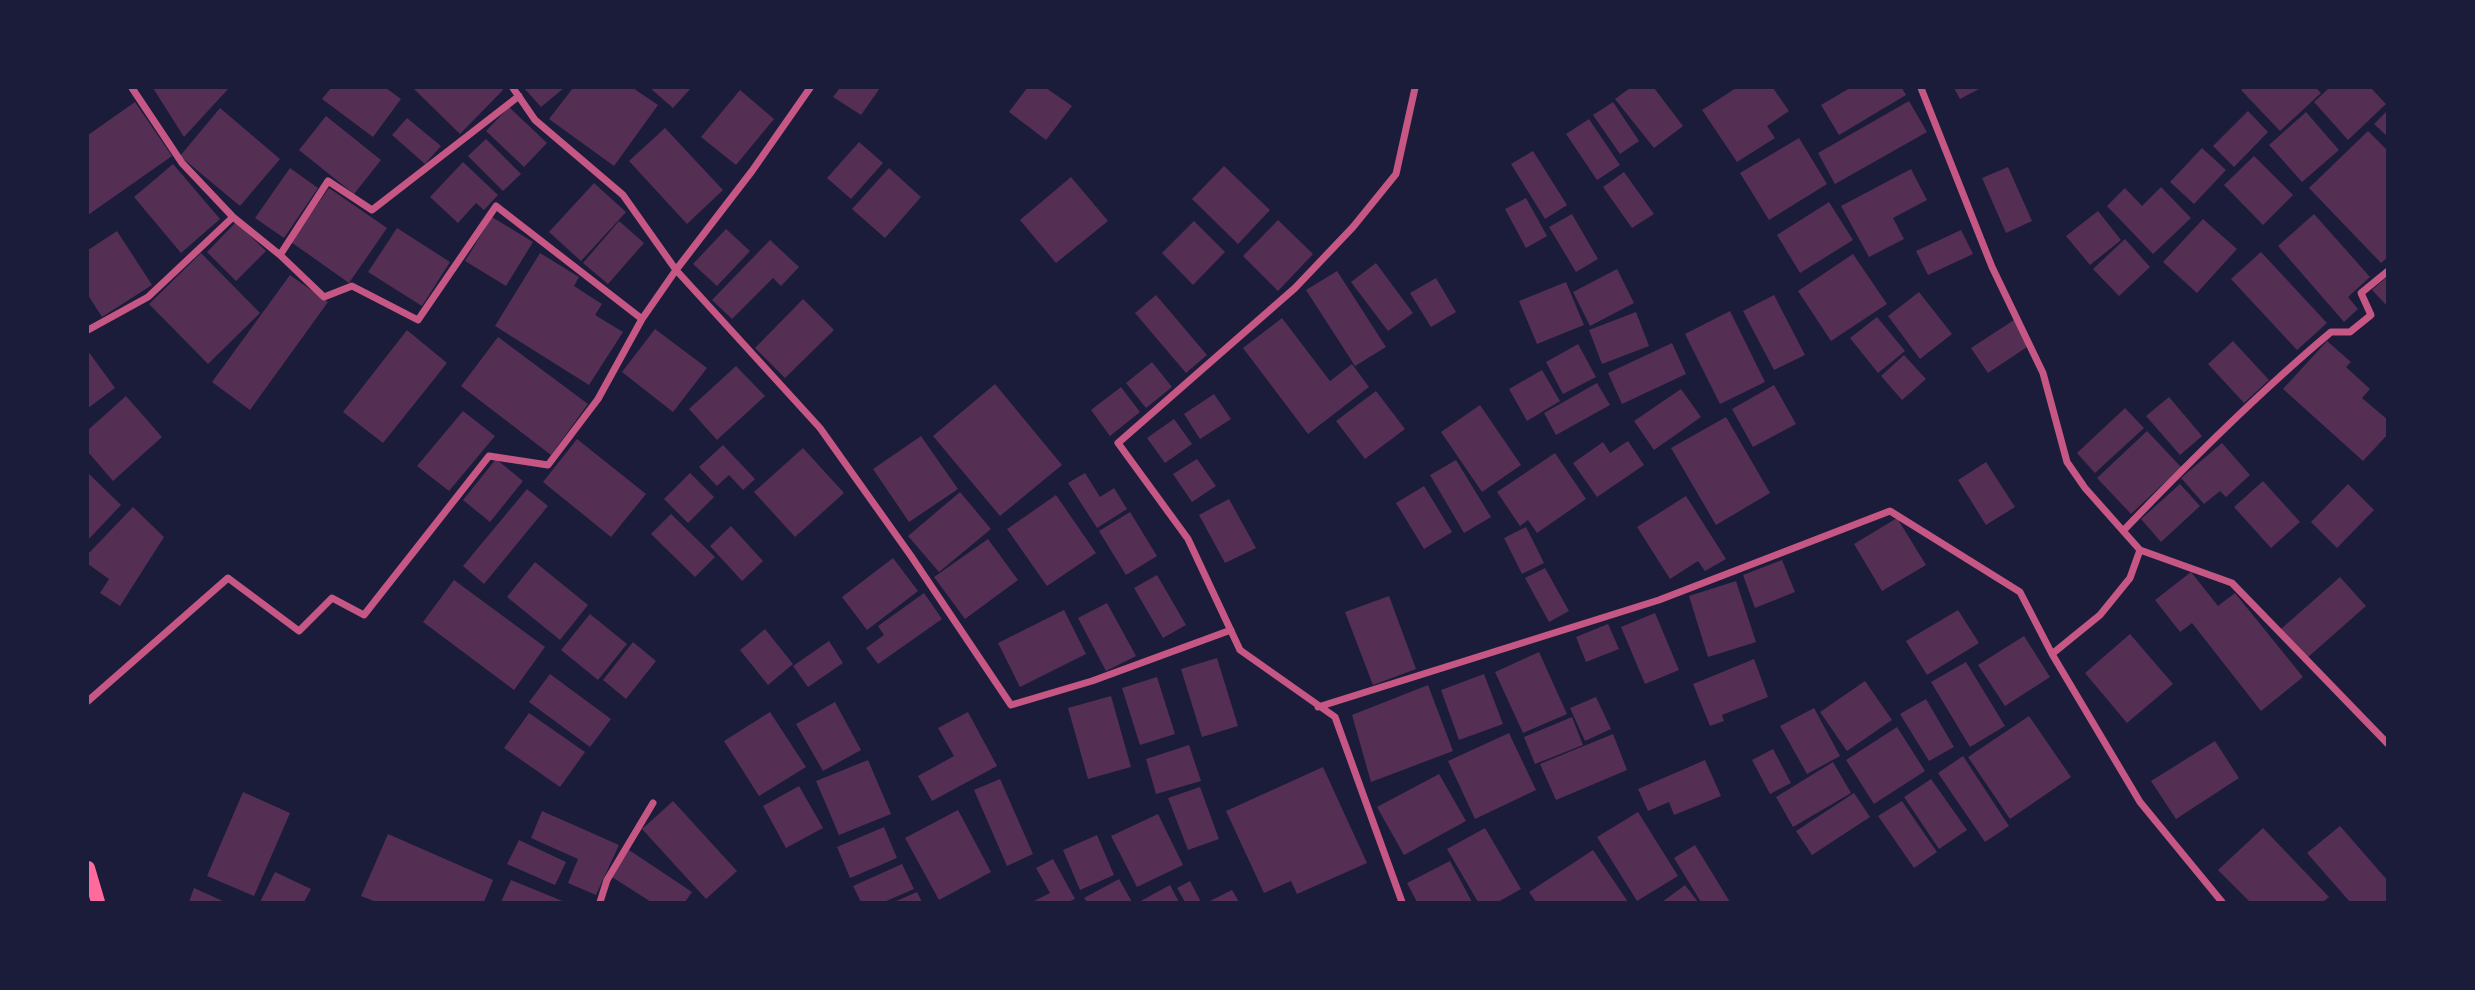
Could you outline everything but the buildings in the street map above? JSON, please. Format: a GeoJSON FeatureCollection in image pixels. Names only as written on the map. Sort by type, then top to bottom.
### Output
{"type":"FeatureCollection","features":[{"type":"Feature","properties":{"kind":"main road"},"geometry":{"type":"LineString","coordinates":[[88,868],[98,902]]}},
{"type":"Feature","properties":{"kind":"street"},"geometry":{"type":"LineString","coordinates":[[132,88],[182,163],[233,217],[280,254],[324,297],[352,286],[418,320],[496,206],[642,319]]}},
{"type":"Feature","properties":{"kind":"street"},"geometry":{"type":"LineString","coordinates":[[513,88],[536,120],[623,195],[676,270],[820,428],[911,556],[1011,705],[1092,681],[1231,630]]}},
{"type":"Feature","properties":{"kind":"street"},"geometry":{"type":"LineString","coordinates":[[88,701],[228,578],[299,631],[332,597],[364,615],[489,456],[548,465],[598,399],[642,319],[676,270],[752,171],[810,88]]}},
{"type":"Feature","properties":{"kind":"street"},"geometry":{"type":"LineString","coordinates":[[1402,902],[1335,717],[1240,650],[1188,539],[1118,443],[1295,288],[1353,228],[1396,174],[1415,88]]}},
{"type":"Feature","properties":{"kind":"street"},"geometry":{"type":"LineString","coordinates":[[1922,88],[1992,267],[2043,373],[2067,462],[2085,488],[2140,550],[2232,583],[2388,744]]}},
{"type":"Feature","properties":{"kind":"street"},"geometry":{"type":"LineString","coordinates":[[280,254],[328,181],[372,210],[519,96]]}},
{"type":"Feature","properties":{"kind":"street"},"geometry":{"type":"LineString","coordinates":[[88,330],[148,297],[233,217]]}},
{"type":"Feature","properties":{"kind":"street"},"geometry":{"type":"LineString","coordinates":[[2123,531],[2217,434],[2286,369],[2331,332],[2350,332],[2371,315],[2361,293],[2388,271]]}},
{"type":"Feature","properties":{"kind":"street"},"geometry":{"type":"LineString","coordinates":[[1318,707],[1660,600],[1890,511],[2020,592],[2052,654],[2140,802],[2222,902]]}},
{"type":"Feature","properties":{"kind":"street"},"geometry":{"type":"LineString","coordinates":[[2052,654],[2100,615],[2130,578],[2140,550]]}},
{"type":"Feature","properties":{"kind":"street"},"geometry":{"type":"LineString","coordinates":[[600,902],[607,880],[653,803]]}}]}
